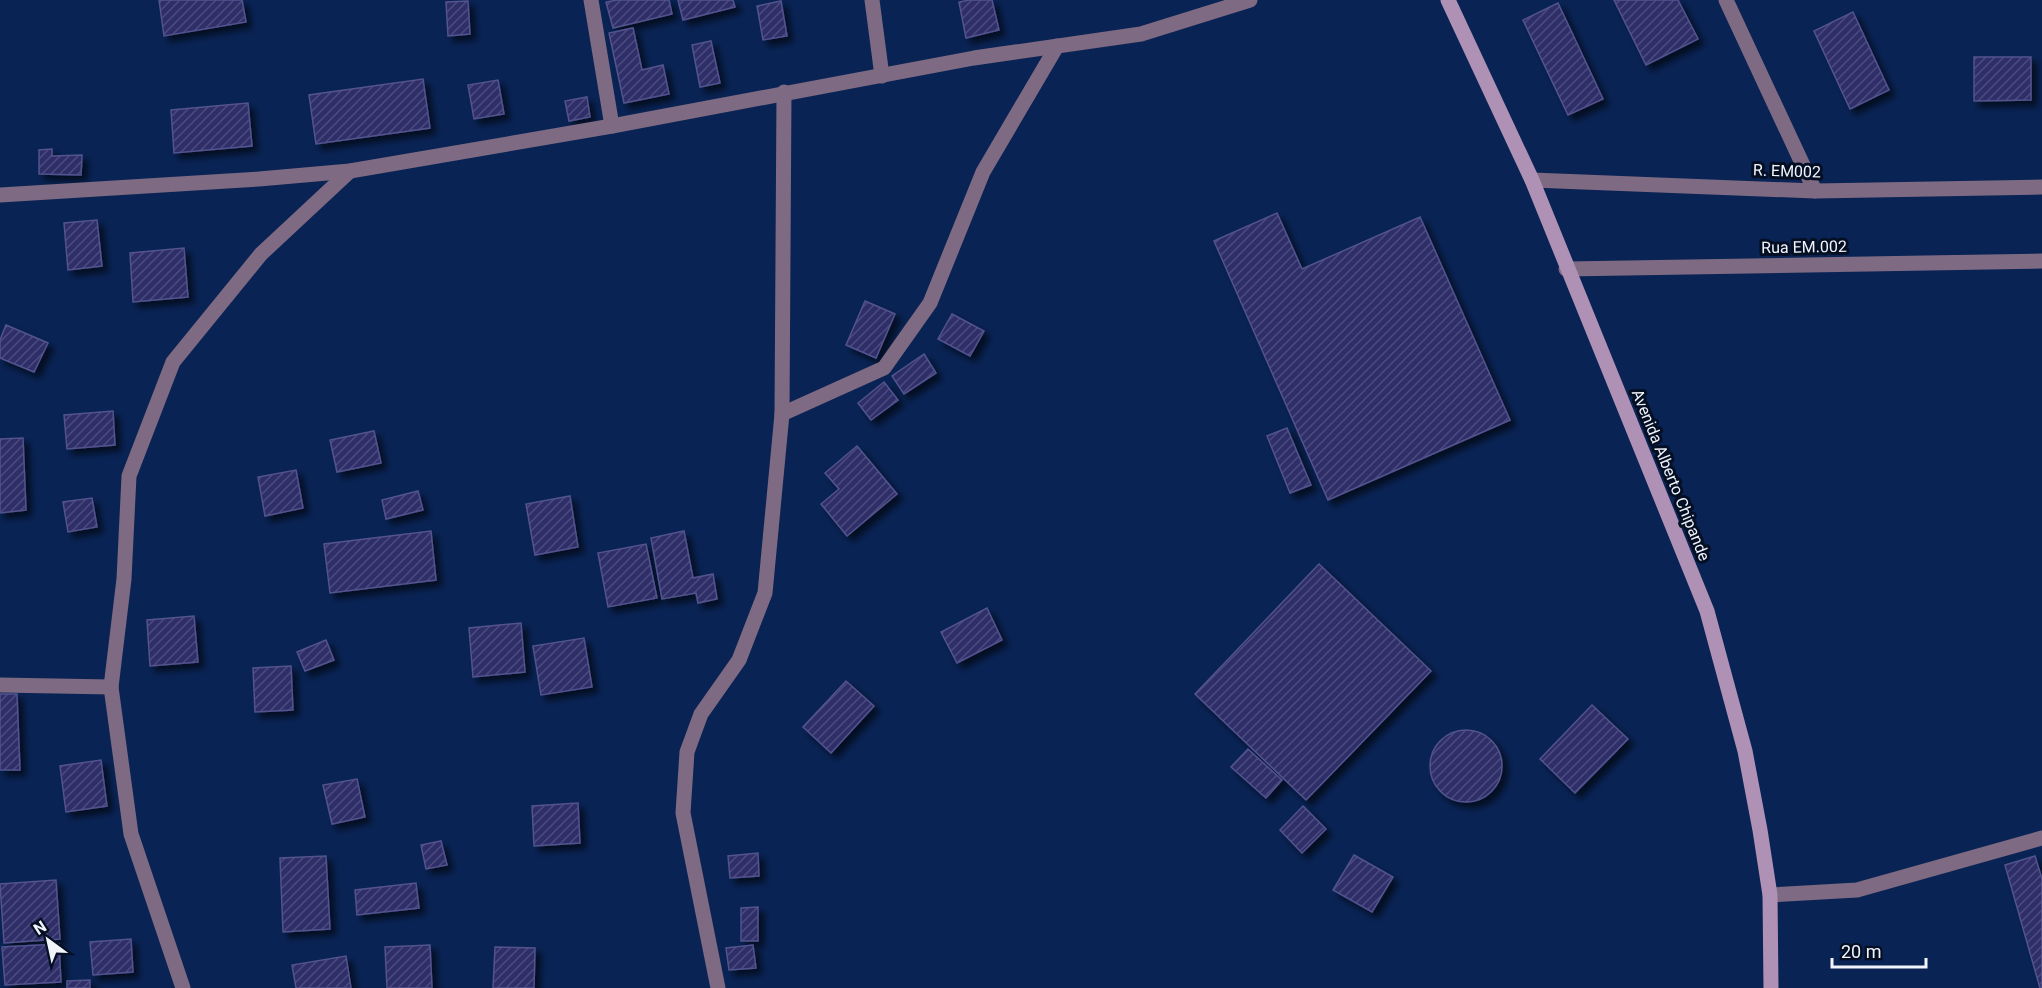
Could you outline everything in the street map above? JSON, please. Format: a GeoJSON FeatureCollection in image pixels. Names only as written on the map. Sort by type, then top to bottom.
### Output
{"type":"FeatureCollection","features":[{"type":"Feature","properties":{"kind":"main road","name":"Avenida Alberto Chipande"},"geometry":{"type":"LineString","coordinates":[[1448,0],[1532,180],[1566,269],[1707,611],[1745,751],[1770,895],[1771,988]]}},
{"type":"Feature","properties":{"kind":"street"},"geometry":{"type":"LineString","coordinates":[[591,0],[612,126]]}},
{"type":"Feature","properties":{"kind":"street"},"geometry":{"type":"LineString","coordinates":[[872,0],[882,76]]}},
{"type":"Feature","properties":{"kind":"street"},"geometry":{"type":"LineString","coordinates":[[0,195],[350,171],[612,126],[974,58],[1141,34],[1250,0]]}},
{"type":"Feature","properties":{"kind":"street"},"geometry":{"type":"LineString","coordinates":[[1726,0],[1815,190]]}},
{"type":"Feature","properties":{"kind":"street"},"geometry":{"type":"LineString","coordinates":[[782,414],[884,368],[930,303],[984,172],[1057,46]]}},
{"type":"Feature","properties":{"kind":"street"},"geometry":{"type":"LineString","coordinates":[[718,988],[683,813],[687,752],[701,714],[739,660],[765,593],[782,414],[784,92]]}},
{"type":"Feature","properties":{"kind":"street"},"geometry":{"type":"LineString","coordinates":[[183,988],[131,834],[111,687],[124,579],[129,476],[173,362],[261,254],[350,171]]}},
{"type":"Feature","properties":{"kind":"street","name":"R. EM002"},"geometry":{"type":"LineString","coordinates":[[1532,180],[1815,190],[2042,187]]}},
{"type":"Feature","properties":{"kind":"street","name":"Rua EM.002"},"geometry":{"type":"LineString","coordinates":[[1566,269],[2042,261]]}},
{"type":"Feature","properties":{"kind":"street"},"geometry":{"type":"LineString","coordinates":[[0,685],[111,687]]}},
{"type":"Feature","properties":{"kind":"street"},"geometry":{"type":"LineString","coordinates":[[1770,895],[1857,890],[2042,838]]}},
{"type":"Feature","properties":{"kind":"building"},"geometry":{"type":"Polygon","coordinates":[[[159,0],[242,0],[246,22],[164,36],[159,0]]]}},
{"type":"Feature","properties":{"kind":"building"},"geometry":{"type":"Polygon","coordinates":[[[669,0],[672,14],[613,28],[606,2],[669,0]]]}},
{"type":"Feature","properties":{"kind":"building"},"geometry":{"type":"Polygon","coordinates":[[[678,0],[733,0],[735,7],[683,20],[678,0]]]}},
{"type":"Feature","properties":{"kind":"building"},"geometry":{"type":"Polygon","coordinates":[[[992,0],[999,30],[966,38],[959,2],[992,0]]]}},
{"type":"Feature","properties":{"kind":"building"},"geometry":{"type":"Polygon","coordinates":[[[1614,0],[1678,0],[1698,39],[1646,65],[1614,0]]]}},
{"type":"Feature","properties":{"kind":"building"},"geometry":{"type":"Polygon","coordinates":[[[468,1],[470,34],[448,36],[446,2],[468,1]]]}},
{"type":"Feature","properties":{"kind":"building"},"geometry":{"type":"Polygon","coordinates":[[[781,1],[787,36],[763,40],[757,6],[781,1]]]}},
{"type":"Feature","properties":{"kind":"building"},"geometry":{"type":"Polygon","coordinates":[[[1558,3],[1603,99],[1568,115],[1523,20],[1558,3]]]}},
{"type":"Feature","properties":{"kind":"building"},"geometry":{"type":"Polygon","coordinates":[[[1853,12],[1889,90],[1850,109],[1814,31],[1853,12]]]}},
{"type":"Feature","properties":{"kind":"building"},"geometry":{"type":"Polygon","coordinates":[[[633,28],[642,70],[663,65],[669,94],[624,103],[609,33],[633,28]]]}},
{"type":"Feature","properties":{"kind":"building"},"geometry":{"type":"Polygon","coordinates":[[[711,41],[720,83],[700,87],[692,45],[711,41]]]}},
{"type":"Feature","properties":{"kind":"building"},"geometry":{"type":"Polygon","coordinates":[[[1974,57],[2031,57],[2031,100],[1974,101],[1974,57]]]}},
{"type":"Feature","properties":{"kind":"building"},"geometry":{"type":"Polygon","coordinates":[[[423,79],[430,128],[316,144],[309,95],[423,79]]]}},
{"type":"Feature","properties":{"kind":"building"},"geometry":{"type":"Polygon","coordinates":[[[498,80],[504,114],[474,119],[468,85],[498,80]]]}},
{"type":"Feature","properties":{"kind":"building"},"geometry":{"type":"Polygon","coordinates":[[[587,97],[590,117],[569,121],[565,101],[587,97]]]}},
{"type":"Feature","properties":{"kind":"building"},"geometry":{"type":"Polygon","coordinates":[[[248,103],[252,146],[174,153],[171,110],[248,103]]]}},
{"type":"Feature","properties":{"kind":"building"},"geometry":{"type":"Polygon","coordinates":[[[52,149],[52,156],[82,155],[81,175],[39,174],[39,150],[52,149]]]}},
{"type":"Feature","properties":{"kind":"building"},"geometry":{"type":"Polygon","coordinates":[[[1277,213],[1302,269],[1420,217],[1510,420],[1328,500],[1214,241],[1277,213]]]}},
{"type":"Feature","properties":{"kind":"building"},"geometry":{"type":"Polygon","coordinates":[[[97,220],[102,266],[68,270],[64,223],[97,220]]]}},
{"type":"Feature","properties":{"kind":"building"},"geometry":{"type":"Polygon","coordinates":[[[184,248],[188,297],[133,302],[130,253],[184,248]]]}},
{"type":"Feature","properties":{"kind":"building"},"geometry":{"type":"Polygon","coordinates":[[[865,301],[895,314],[876,358],[846,345],[865,301]]]}},
{"type":"Feature","properties":{"kind":"building"},"geometry":{"type":"Polygon","coordinates":[[[952,314],[984,331],[970,356],[938,339],[952,314]]]}},
{"type":"Feature","properties":{"kind":"building"},"geometry":{"type":"Polygon","coordinates":[[[6,325],[48,343],[34,372],[0,358],[0,340],[6,325]]]}},
{"type":"Feature","properties":{"kind":"building"},"geometry":{"type":"Polygon","coordinates":[[[924,354],[936,373],[904,394],[892,376],[924,354]]]}},
{"type":"Feature","properties":{"kind":"building"},"geometry":{"type":"Polygon","coordinates":[[[884,382],[898,400],[871,420],[858,403],[884,382]]]}},
{"type":"Feature","properties":{"kind":"building"},"geometry":{"type":"Polygon","coordinates":[[[113,411],[115,445],[67,449],[64,415],[113,411]]]}},
{"type":"Feature","properties":{"kind":"building"},"geometry":{"type":"Polygon","coordinates":[[[1287,428],[1311,485],[1290,493],[1267,436],[1287,428]]]}},
{"type":"Feature","properties":{"kind":"building"},"geometry":{"type":"Polygon","coordinates":[[[374,431],[381,463],[337,472],[330,440],[374,431]]]}},
{"type":"Feature","properties":{"kind":"building"},"geometry":{"type":"Polygon","coordinates":[[[23,438],[26,510],[0,513],[0,439],[23,438]]]}},
{"type":"Feature","properties":{"kind":"building"},"geometry":{"type":"Polygon","coordinates":[[[857,446],[897,494],[847,536],[821,504],[839,489],[825,473],[857,446]]]}},
{"type":"Feature","properties":{"kind":"building"},"geometry":{"type":"Polygon","coordinates":[[[296,470],[303,508],[265,516],[258,477],[296,470]]]}},
{"type":"Feature","properties":{"kind":"building"},"geometry":{"type":"Polygon","coordinates":[[[418,491],[423,510],[386,519],[382,500],[418,491]]]}},
{"type":"Feature","properties":{"kind":"building"},"geometry":{"type":"Polygon","coordinates":[[[570,496],[578,547],[535,555],[526,504],[570,496]]]}},
{"type":"Feature","properties":{"kind":"building"},"geometry":{"type":"Polygon","coordinates":[[[92,498],[97,527],[68,532],[63,502],[92,498]]]}},
{"type":"Feature","properties":{"kind":"building"},"geometry":{"type":"Polygon","coordinates":[[[431,531],[436,580],[330,593],[324,544],[431,531]]]}},
{"type":"Feature","properties":{"kind":"building"},"geometry":{"type":"Polygon","coordinates":[[[684,531],[693,578],[713,574],[717,599],[698,603],[696,593],[662,599],[651,538],[684,531]]]}},
{"type":"Feature","properties":{"kind":"building"},"geometry":{"type":"Polygon","coordinates":[[[646,544],[657,598],[608,607],[598,553],[646,544]]]}},
{"type":"Feature","properties":{"kind":"building"},"geometry":{"type":"Polygon","coordinates":[[[1319,564],[1431,671],[1306,800],[1195,694],[1319,564]]]}},
{"type":"Feature","properties":{"kind":"building"},"geometry":{"type":"Polygon","coordinates":[[[987,608],[1002,640],[957,663],[941,632],[987,608]]]}},
{"type":"Feature","properties":{"kind":"building"},"geometry":{"type":"Polygon","coordinates":[[[194,616],[198,662],[150,666],[147,620],[194,616]]]}},
{"type":"Feature","properties":{"kind":"building"},"geometry":{"type":"Polygon","coordinates":[[[521,623],[525,672],[473,677],[469,628],[521,623]]]}},
{"type":"Feature","properties":{"kind":"building"},"geometry":{"type":"Polygon","coordinates":[[[584,638],[592,687],[541,695],[533,646],[584,638]]]}},
{"type":"Feature","properties":{"kind":"building"},"geometry":{"type":"Polygon","coordinates":[[[326,640],[334,660],[305,671],[297,652],[326,640]]]}},
{"type":"Feature","properties":{"kind":"building"},"geometry":{"type":"Polygon","coordinates":[[[291,666],[293,710],[255,712],[253,668],[291,666]]]}},
{"type":"Feature","properties":{"kind":"building"},"geometry":{"type":"Polygon","coordinates":[[[846,681],[874,706],[831,753],[803,727],[846,681]]]}},
{"type":"Feature","properties":{"kind":"building"},"geometry":{"type":"Polygon","coordinates":[[[0,694],[17,694],[20,770],[0,770],[0,694]]]}},
{"type":"Feature","properties":{"kind":"building"},"geometry":{"type":"Polygon","coordinates":[[[1592,705],[1628,739],[1575,793],[1540,759],[1592,705]]]}},
{"type":"Feature","properties":{"kind":"building"},"geometry":{"type":"Polygon","coordinates":[[[1466,730],[1486,736],[1496,746],[1502,766],[1496,786],[1486,796],[1466,802],[1446,796],[1436,786],[1430,766],[1436,746],[1446,736],[1466,730]]]}},
{"type":"Feature","properties":{"kind":"building"},"geometry":{"type":"Polygon","coordinates":[[[1248,749],[1282,780],[1266,798],[1231,767],[1248,749]]]}},
{"type":"Feature","properties":{"kind":"building"},"geometry":{"type":"Polygon","coordinates":[[[101,760],[107,806],[66,812],[60,766],[101,760]]]}},
{"type":"Feature","properties":{"kind":"building"},"geometry":{"type":"Polygon","coordinates":[[[357,779],[365,817],[332,824],[323,785],[357,779]]]}},
{"type":"Feature","properties":{"kind":"building"},"geometry":{"type":"Polygon","coordinates":[[[578,803],[580,843],[534,846],[532,806],[578,803]]]}},
{"type":"Feature","properties":{"kind":"building"},"geometry":{"type":"Polygon","coordinates":[[[1303,806],[1326,829],[1302,853],[1280,830],[1303,806]]]}},
{"type":"Feature","properties":{"kind":"building"},"geometry":{"type":"Polygon","coordinates":[[[441,841],[447,865],[426,869],[421,845],[441,841]]]}},
{"type":"Feature","properties":{"kind":"building"},"geometry":{"type":"Polygon","coordinates":[[[758,853],[759,876],[730,878],[728,856],[758,853]]]}},
{"type":"Feature","properties":{"kind":"building"},"geometry":{"type":"Polygon","coordinates":[[[1354,855],[1393,877],[1372,912],[1333,890],[1354,855]]]}},
{"type":"Feature","properties":{"kind":"building"},"geometry":{"type":"Polygon","coordinates":[[[326,856],[330,929],[283,932],[280,858],[326,856]]]}},
{"type":"Feature","properties":{"kind":"building"},"geometry":{"type":"Polygon","coordinates":[[[2035,856],[2042,879],[2042,988],[2040,988],[2005,865],[2035,856]]]}},
{"type":"Feature","properties":{"kind":"building"},"geometry":{"type":"Polygon","coordinates":[[[56,880],[60,939],[4,943],[0,884],[56,880]]]}},
{"type":"Feature","properties":{"kind":"building"},"geometry":{"type":"Polygon","coordinates":[[[416,883],[419,908],[357,915],[355,890],[416,883]]]}},
{"type":"Feature","properties":{"kind":"building"},"geometry":{"type":"Polygon","coordinates":[[[758,907],[758,941],[741,941],[741,908],[758,907]]]}},
{"type":"Feature","properties":{"kind":"building"},"geometry":{"type":"Polygon","coordinates":[[[131,939],[133,972],[93,975],[90,942],[131,939]]]}},
{"type":"Feature","properties":{"kind":"building"},"geometry":{"type":"Polygon","coordinates":[[[59,944],[61,982],[5,985],[2,947],[59,944]]]}},
{"type":"Feature","properties":{"kind":"building"},"geometry":{"type":"Polygon","coordinates":[[[430,945],[432,988],[387,988],[385,947],[430,945]]]}},
{"type":"Feature","properties":{"kind":"building"},"geometry":{"type":"Polygon","coordinates":[[[753,945],[756,968],[729,970],[726,948],[753,945]]]}},
{"type":"Feature","properties":{"kind":"building"},"geometry":{"type":"Polygon","coordinates":[[[495,947],[535,948],[534,988],[493,988],[495,947]]]}},
{"type":"Feature","properties":{"kind":"building"},"geometry":{"type":"Polygon","coordinates":[[[346,956],[351,988],[296,988],[292,965],[346,956]]]}},
{"type":"Feature","properties":{"kind":"building"},"geometry":{"type":"Polygon","coordinates":[[[90,980],[90,988],[67,988],[67,981],[90,980]]]}}]}
